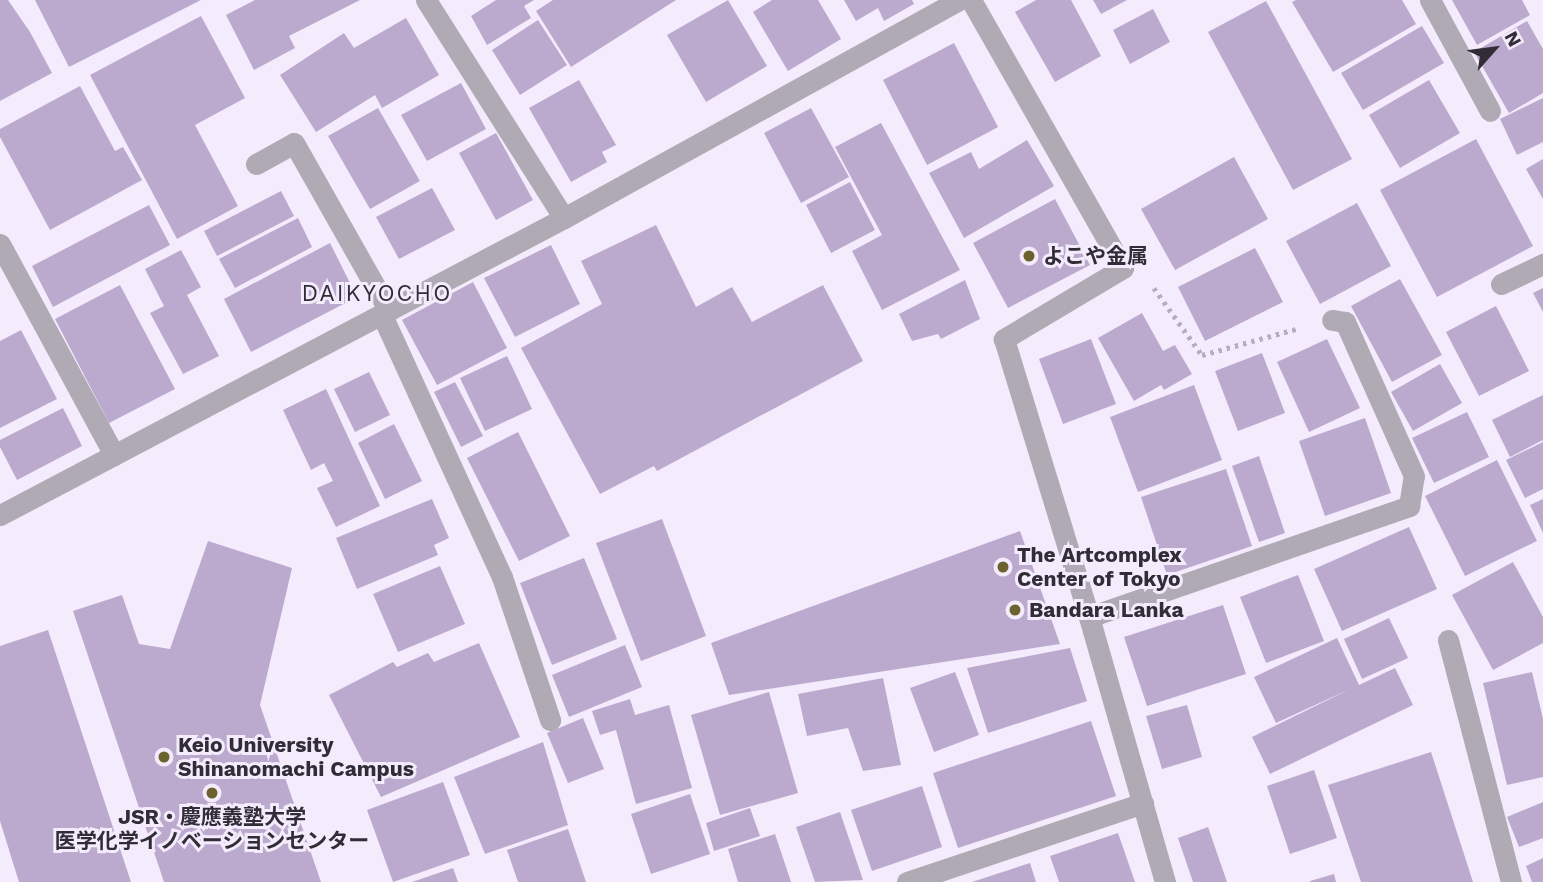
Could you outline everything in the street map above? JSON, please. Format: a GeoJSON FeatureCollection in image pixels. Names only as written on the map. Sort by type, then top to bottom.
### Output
{"type":"FeatureCollection","features":[{"type":"Feature","properties":{"kind":"street"},"geometry":{"type":"LineString","coordinates":[[426,0],[564,218]]}},
{"type":"Feature","properties":{"kind":"street"},"geometry":{"type":"LineString","coordinates":[[0,515],[564,218],[959,0]]}},
{"type":"Feature","properties":{"kind":"street"},"geometry":{"type":"LineString","coordinates":[[971,0],[1123,268],[1004,339],[1089,617],[1165,882]]}},
{"type":"Feature","properties":{"kind":"street"},"geometry":{"type":"LineString","coordinates":[[1430,0],[1490,111]]}},
{"type":"Feature","properties":{"kind":"street"},"geometry":{"type":"LineString","coordinates":[[256,164],[294,143],[385,313],[502,577],[550,720]]}},
{"type":"Feature","properties":{"kind":"street"},"geometry":{"type":"LineString","coordinates":[[0,244],[114,456]]}},
{"type":"Feature","properties":{"kind":"street"},"geometry":{"type":"LineString","coordinates":[[1501,284],[1543,264]]}},
{"type":"Feature","properties":{"kind":"street"},"geometry":{"type":"LineString","coordinates":[[1089,617],[1409,506],[1413,476],[1345,322],[1332,320]]}},
{"type":"Feature","properties":{"kind":"street"},"geometry":{"type":"LineString","coordinates":[[1448,640],[1511,882]]}},
{"type":"Feature","properties":{"kind":"street"},"geometry":{"type":"LineString","coordinates":[[907,882],[1143,803]]}},
{"type":"Feature","properties":{"kind":"path"},"geometry":{"type":"LineString","coordinates":[[1123,268],[1143,273],[1202,355],[1332,320]]}},
{"type":"Feature","properties":{"kind":"building"},"geometry":{"type":"Polygon","coordinates":[[[0,0],[8,0],[30,32],[52,73],[0,101],[0,0]]]}},
{"type":"Feature","properties":{"kind":"building"},"geometry":{"type":"Polygon","coordinates":[[[35,0],[201,0],[69,67],[35,0]]]}},
{"type":"Feature","properties":{"kind":"building"},"geometry":{"type":"Polygon","coordinates":[[[255,0],[360,0],[289,36],[295,48],[254,70],[226,15],[255,0]]]}},
{"type":"Feature","properties":{"kind":"building"},"geometry":{"type":"Polygon","coordinates":[[[496,0],[534,0],[524,6],[531,18],[487,45],[471,16],[496,0]]]}},
{"type":"Feature","properties":{"kind":"building"},"geometry":{"type":"Polygon","coordinates":[[[553,0],[676,0],[571,67],[536,11],[553,0]]]}},
{"type":"Feature","properties":{"kind":"building"},"geometry":{"type":"Polygon","coordinates":[[[728,0],[767,66],[706,102],[667,35],[728,0]]]}},
{"type":"Feature","properties":{"kind":"building"},"geometry":{"type":"Polygon","coordinates":[[[772,0],[818,0],[841,39],[788,71],[753,12],[772,0]]]}},
{"type":"Feature","properties":{"kind":"building"},"geometry":{"type":"Polygon","coordinates":[[[844,0],[912,0],[914,4],[884,21],[878,8],[856,21],[844,0]]]}},
{"type":"Feature","properties":{"kind":"building"},"geometry":{"type":"Polygon","coordinates":[[[1036,0],[1071,0],[1101,56],[1055,82],[1015,12],[1036,0]]]}},
{"type":"Feature","properties":{"kind":"building"},"geometry":{"type":"Polygon","coordinates":[[[1093,0],[1127,0],[1101,14],[1093,0]]]}},
{"type":"Feature","properties":{"kind":"building"},"geometry":{"type":"Polygon","coordinates":[[[1402,0],[1416,24],[1333,72],[1292,2],[1402,0]]]}},
{"type":"Feature","properties":{"kind":"building"},"geometry":{"type":"Polygon","coordinates":[[[1452,0],[1522,0],[1530,15],[1477,45],[1452,0]]]}},
{"type":"Feature","properties":{"kind":"building"},"geometry":{"type":"Polygon","coordinates":[[[1266,1],[1352,159],[1293,190],[1208,32],[1266,1]]]}},
{"type":"Feature","properties":{"kind":"building"},"geometry":{"type":"Polygon","coordinates":[[[1153,9],[1170,42],[1130,64],[1113,30],[1153,9]]]}},
{"type":"Feature","properties":{"kind":"building"},"geometry":{"type":"Polygon","coordinates":[[[201,16],[245,98],[195,125],[238,206],[177,239],[90,75],[201,16]]]}},
{"type":"Feature","properties":{"kind":"building"},"geometry":{"type":"Polygon","coordinates":[[[406,18],[439,75],[382,108],[375,95],[316,132],[280,75],[344,33],[354,48],[406,18]]]}},
{"type":"Feature","properties":{"kind":"building"},"geometry":{"type":"Polygon","coordinates":[[[538,20],[567,65],[520,95],[492,50],[538,20]]]}},
{"type":"Feature","properties":{"kind":"building"},"geometry":{"type":"Polygon","coordinates":[[[1527,21],[1543,49],[1543,93],[1509,113],[1474,52],[1527,21]]]}},
{"type":"Feature","properties":{"kind":"building"},"geometry":{"type":"Polygon","coordinates":[[[1422,26],[1444,63],[1363,110],[1341,73],[1422,26]]]}},
{"type":"Feature","properties":{"kind":"building"},"geometry":{"type":"Polygon","coordinates":[[[954,43],[998,127],[927,165],[883,80],[954,43]]]}},
{"type":"Feature","properties":{"kind":"building"},"geometry":{"type":"Polygon","coordinates":[[[579,80],[616,145],[602,152],[607,162],[571,182],[529,108],[579,80]]]}},
{"type":"Feature","properties":{"kind":"building"},"geometry":{"type":"Polygon","coordinates":[[[1429,80],[1460,133],[1400,168],[1369,115],[1429,80]]]}},
{"type":"Feature","properties":{"kind":"building"},"geometry":{"type":"Polygon","coordinates":[[[461,83],[486,129],[427,161],[401,115],[461,83]]]}},
{"type":"Feature","properties":{"kind":"building"},"geometry":{"type":"Polygon","coordinates":[[[80,86],[115,151],[123,147],[142,180],[50,230],[0,137],[0,129],[80,86]]]}},
{"type":"Feature","properties":{"kind":"building"},"geometry":{"type":"Polygon","coordinates":[[[1543,98],[1543,142],[1517,155],[1500,119],[1543,98]]]}},
{"type":"Feature","properties":{"kind":"building"},"geometry":{"type":"Polygon","coordinates":[[[378,108],[420,181],[370,209],[328,136],[378,108]]]}},
{"type":"Feature","properties":{"kind":"building"},"geometry":{"type":"Polygon","coordinates":[[[811,108],[849,177],[801,203],[764,133],[811,108]]]}},
{"type":"Feature","properties":{"kind":"building"},"geometry":{"type":"Polygon","coordinates":[[[881,123],[960,270],[882,310],[852,251],[882,235],[835,147],[881,123]]]}},
{"type":"Feature","properties":{"kind":"building"},"geometry":{"type":"Polygon","coordinates":[[[496,133],[533,200],[496,220],[459,153],[496,133]]]}},
{"type":"Feature","properties":{"kind":"building"},"geometry":{"type":"Polygon","coordinates":[[[1476,139],[1533,246],[1437,297],[1380,190],[1476,139]]]}},
{"type":"Feature","properties":{"kind":"building"},"geometry":{"type":"Polygon","coordinates":[[[1027,140],[1054,186],[964,238],[929,173],[971,152],[979,169],[1027,140]]]}},
{"type":"Feature","properties":{"kind":"building"},"geometry":{"type":"Polygon","coordinates":[[[1234,157],[1268,219],[1175,270],[1141,209],[1234,157]]]}},
{"type":"Feature","properties":{"kind":"building"},"geometry":{"type":"Polygon","coordinates":[[[1543,159],[1543,199],[1526,169],[1543,159]]]}},
{"type":"Feature","properties":{"kind":"building"},"geometry":{"type":"Polygon","coordinates":[[[850,182],[875,230],[831,253],[806,205],[850,182]]]}},
{"type":"Feature","properties":{"kind":"building"},"geometry":{"type":"Polygon","coordinates":[[[432,188],[455,230],[399,259],[376,217],[432,188]]]}},
{"type":"Feature","properties":{"kind":"building"},"geometry":{"type":"Polygon","coordinates":[[[281,191],[294,216],[217,256],[204,231],[281,191]]]}},
{"type":"Feature","properties":{"kind":"building"},"geometry":{"type":"Polygon","coordinates":[[[1055,199],[1090,265],[1008,308],[973,243],[1055,199]]]}},
{"type":"Feature","properties":{"kind":"building"},"geometry":{"type":"Polygon","coordinates":[[[1357,203],[1391,266],[1320,304],[1286,241],[1357,203]]]}},
{"type":"Feature","properties":{"kind":"building"},"geometry":{"type":"Polygon","coordinates":[[[149,205],[170,245],[53,307],[32,266],[149,205]]]}},
{"type":"Feature","properties":{"kind":"building"},"geometry":{"type":"Polygon","coordinates":[[[298,218],[312,247],[235,288],[219,259],[298,218]]]}},
{"type":"Feature","properties":{"kind":"building"},"geometry":{"type":"Polygon","coordinates":[[[656,225],[696,307],[732,287],[752,322],[823,285],[863,361],[657,471],[654,466],[600,494],[521,348],[602,304],[581,261],[656,225]]]}},
{"type":"Feature","properties":{"kind":"building"},"geometry":{"type":"Polygon","coordinates":[[[330,243],[357,297],[251,352],[224,299],[330,243]]]}},
{"type":"Feature","properties":{"kind":"building"},"geometry":{"type":"Polygon","coordinates":[[[551,245],[580,304],[515,337],[484,278],[551,245]]]}},
{"type":"Feature","properties":{"kind":"building"},"geometry":{"type":"Polygon","coordinates":[[[1255,248],[1283,302],[1205,341],[1178,287],[1255,248]]]}},
{"type":"Feature","properties":{"kind":"building"},"geometry":{"type":"Polygon","coordinates":[[[181,250],[201,287],[187,295],[219,356],[183,374],[150,313],[164,306],[145,269],[181,250]]]}},
{"type":"Feature","properties":{"kind":"building"},"geometry":{"type":"Polygon","coordinates":[[[1400,279],[1442,355],[1392,382],[1351,306],[1400,279]]]}},
{"type":"Feature","properties":{"kind":"building"},"geometry":{"type":"Polygon","coordinates":[[[965,280],[980,319],[941,339],[938,334],[912,341],[899,314],[965,280]]]}},
{"type":"Feature","properties":{"kind":"building"},"geometry":{"type":"Polygon","coordinates":[[[473,282],[507,348],[437,385],[402,320],[473,282]]]}},
{"type":"Feature","properties":{"kind":"building"},"geometry":{"type":"Polygon","coordinates":[[[120,285],[175,389],[109,423],[55,319],[120,285]]]}},
{"type":"Feature","properties":{"kind":"building"},"geometry":{"type":"Polygon","coordinates":[[[1543,288],[1543,312],[1533,293],[1543,288]]]}},
{"type":"Feature","properties":{"kind":"building"},"geometry":{"type":"Polygon","coordinates":[[[1496,306],[1529,371],[1479,396],[1446,332],[1496,306]]]}},
{"type":"Feature","properties":{"kind":"building"},"geometry":{"type":"Polygon","coordinates":[[[1142,313],[1163,351],[1175,345],[1192,374],[1164,390],[1161,385],[1134,401],[1098,338],[1142,313]]]}},
{"type":"Feature","properties":{"kind":"building"},"geometry":{"type":"Polygon","coordinates":[[[21,330],[57,399],[0,428],[0,341],[21,330]]]}},
{"type":"Feature","properties":{"kind":"building"},"geometry":{"type":"Polygon","coordinates":[[[1091,339],[1116,404],[1063,424],[1039,359],[1091,339]]]}},
{"type":"Feature","properties":{"kind":"building"},"geometry":{"type":"Polygon","coordinates":[[[1327,339],[1360,408],[1309,432],[1277,362],[1327,339]]]}},
{"type":"Feature","properties":{"kind":"building"},"geometry":{"type":"Polygon","coordinates":[[[1262,353],[1285,413],[1238,431],[1215,371],[1262,353]]]}},
{"type":"Feature","properties":{"kind":"building"},"geometry":{"type":"Polygon","coordinates":[[[507,356],[532,409],[485,431],[460,378],[507,356]]]}},
{"type":"Feature","properties":{"kind":"building"},"geometry":{"type":"Polygon","coordinates":[[[1440,364],[1462,403],[1413,431],[1391,392],[1440,364]]]}},
{"type":"Feature","properties":{"kind":"building"},"geometry":{"type":"Polygon","coordinates":[[[369,372],[390,415],[355,432],[334,389],[369,372]]]}},
{"type":"Feature","properties":{"kind":"building"},"geometry":{"type":"Polygon","coordinates":[[[455,382],[483,436],[461,447],[434,392],[455,382]]]}},
{"type":"Feature","properties":{"kind":"building"},"geometry":{"type":"Polygon","coordinates":[[[1194,385],[1222,460],[1138,492],[1110,417],[1194,385]]]}},
{"type":"Feature","properties":{"kind":"building"},"geometry":{"type":"Polygon","coordinates":[[[326,389],[380,506],[336,527],[317,488],[333,481],[324,463],[311,470],[283,410],[326,389]]]}},
{"type":"Feature","properties":{"kind":"building"},"geometry":{"type":"Polygon","coordinates":[[[1543,395],[1543,440],[1510,457],[1492,420],[1543,395]]]}},
{"type":"Feature","properties":{"kind":"building"},"geometry":{"type":"Polygon","coordinates":[[[63,408],[82,446],[17,480],[0,447],[0,440],[63,408]]]}},
{"type":"Feature","properties":{"kind":"building"},"geometry":{"type":"Polygon","coordinates":[[[1467,412],[1489,457],[1434,483],[1412,438],[1467,412]]]}},
{"type":"Feature","properties":{"kind":"building"},"geometry":{"type":"Polygon","coordinates":[[[1365,418],[1391,493],[1325,516],[1299,441],[1365,418]]]}},
{"type":"Feature","properties":{"kind":"building"},"geometry":{"type":"Polygon","coordinates":[[[394,424],[422,481],[385,499],[358,443],[394,424]]]}},
{"type":"Feature","properties":{"kind":"building"},"geometry":{"type":"Polygon","coordinates":[[[518,432],[570,536],[519,561],[467,458],[518,432]]]}},
{"type":"Feature","properties":{"kind":"building"},"geometry":{"type":"Polygon","coordinates":[[[1543,442],[1543,489],[1525,498],[1506,460],[1543,442]]]}},
{"type":"Feature","properties":{"kind":"building"},"geometry":{"type":"Polygon","coordinates":[[[1259,456],[1285,533],[1259,542],[1232,466],[1259,456]]]}},
{"type":"Feature","properties":{"kind":"building"},"geometry":{"type":"Polygon","coordinates":[[[1497,460],[1537,541],[1465,576],[1425,496],[1497,460]]]}},
{"type":"Feature","properties":{"kind":"building"},"geometry":{"type":"Polygon","coordinates":[[[1226,469],[1252,546],[1167,575],[1141,497],[1226,469]]]}},
{"type":"Feature","properties":{"kind":"building"},"geometry":{"type":"Polygon","coordinates":[[[432,499],[449,538],[434,545],[438,555],[357,589],[336,538],[432,499]]]}},
{"type":"Feature","properties":{"kind":"building"},"geometry":{"type":"Polygon","coordinates":[[[1543,499],[1543,533],[1530,505],[1543,499]]]}},
{"type":"Feature","properties":{"kind":"building"},"geometry":{"type":"Polygon","coordinates":[[[662,519],[706,636],[641,661],[596,543],[662,519]]]}},
{"type":"Feature","properties":{"kind":"building"},"geometry":{"type":"Polygon","coordinates":[[[1409,527],[1437,589],[1342,631],[1314,569],[1409,527]]]}},
{"type":"Feature","properties":{"kind":"building"},"geometry":{"type":"Polygon","coordinates":[[[1020,531],[1060,644],[729,695],[711,643],[1020,531]]]}},
{"type":"Feature","properties":{"kind":"building","name":"JSR・慶應義塾大学 医学化学イノベーションセンター"},"geometry":{"type":"Polygon","coordinates":[[[208,541],[292,568],[260,705],[321,882],[164,882],[73,611],[122,595],[139,644],[170,649],[208,541]]]}},
{"type":"Feature","properties":{"kind":"building"},"geometry":{"type":"Polygon","coordinates":[[[584,558],[617,639],[552,665],[520,583],[584,558]]]}},
{"type":"Feature","properties":{"kind":"building"},"geometry":{"type":"Polygon","coordinates":[[[1513,562],[1543,617],[1543,643],[1493,670],[1452,595],[1513,562]]]}},
{"type":"Feature","properties":{"kind":"building"},"geometry":{"type":"Polygon","coordinates":[[[440,566],[465,624],[398,652],[373,594],[440,566]]]}},
{"type":"Feature","properties":{"kind":"building"},"geometry":{"type":"Polygon","coordinates":[[[1298,575],[1324,641],[1266,663],[1240,597],[1298,575]]]}},
{"type":"Feature","properties":{"kind":"building"},"geometry":{"type":"Polygon","coordinates":[[[1223,605],[1246,674],[1147,706],[1124,637],[1223,605]]]}},
{"type":"Feature","properties":{"kind":"building"},"geometry":{"type":"Polygon","coordinates":[[[1389,618],[1408,658],[1362,679],[1344,639],[1389,618]]]}},
{"type":"Feature","properties":{"kind":"building"},"geometry":{"type":"Polygon","coordinates":[[[48,630],[131,882],[19,882],[0,821],[0,646],[48,630]]]}},
{"type":"Feature","properties":{"kind":"building"},"geometry":{"type":"Polygon","coordinates":[[[1337,638],[1359,685],[1395,668],[1413,705],[1270,774],[1252,737],[1350,689],[1276,723],[1254,677],[1337,638]]]}},
{"type":"Feature","properties":{"kind":"building"},"geometry":{"type":"Polygon","coordinates":[[[479,643],[520,737],[381,797],[329,695],[393,662],[397,667],[428,653],[434,662],[479,643]]]}},
{"type":"Feature","properties":{"kind":"building"},"geometry":{"type":"Polygon","coordinates":[[[625,645],[642,687],[569,717],[552,675],[625,645]]]}},
{"type":"Feature","properties":{"kind":"building"},"geometry":{"type":"Polygon","coordinates":[[[1070,648],[1087,701],[988,733],[967,668],[1070,648]]]}},
{"type":"Feature","properties":{"kind":"building"},"geometry":{"type":"Polygon","coordinates":[[[955,672],[979,735],[934,752],[910,688],[955,672]]]}},
{"type":"Feature","properties":{"kind":"building"},"geometry":{"type":"Polygon","coordinates":[[[1532,672],[1543,719],[1543,777],[1507,785],[1483,683],[1532,672]]]}},
{"type":"Feature","properties":{"kind":"building"},"geometry":{"type":"Polygon","coordinates":[[[883,678],[901,765],[863,771],[848,728],[807,736],[798,694],[883,678]]]}},
{"type":"Feature","properties":{"kind":"building"},"geometry":{"type":"Polygon","coordinates":[[[769,692],[798,793],[720,815],[691,715],[769,692]]]}},
{"type":"Feature","properties":{"kind":"building"},"geometry":{"type":"Polygon","coordinates":[[[630,699],[635,715],[669,705],[692,788],[636,804],[616,730],[600,735],[592,711],[630,699]]]}},
{"type":"Feature","properties":{"kind":"building"},"geometry":{"type":"Polygon","coordinates":[[[1187,705],[1202,757],[1162,769],[1146,716],[1187,705]]]}},
{"type":"Feature","properties":{"kind":"building"},"geometry":{"type":"Polygon","coordinates":[[[583,718],[604,769],[568,783],[547,733],[583,718]]]}},
{"type":"Feature","properties":{"kind":"building"},"geometry":{"type":"Polygon","coordinates":[[[1091,721],[1116,796],[958,848],[933,773],[1091,721]]]}},
{"type":"Feature","properties":{"kind":"building"},"geometry":{"type":"Polygon","coordinates":[[[543,742],[568,825],[485,854],[454,777],[543,742]]]}},
{"type":"Feature","properties":{"kind":"building"},"geometry":{"type":"Polygon","coordinates":[[[1431,752],[1473,882],[1361,882],[1328,785],[1431,752]]]}},
{"type":"Feature","properties":{"kind":"building"},"geometry":{"type":"Polygon","coordinates":[[[1314,770],[1337,838],[1290,854],[1267,786],[1314,770]]]}},
{"type":"Feature","properties":{"kind":"building"},"geometry":{"type":"Polygon","coordinates":[[[443,782],[470,855],[393,882],[367,810],[443,782]]]}},
{"type":"Feature","properties":{"kind":"building"},"geometry":{"type":"Polygon","coordinates":[[[922,786],[942,847],[872,871],[851,810],[922,786]]]}},
{"type":"Feature","properties":{"kind":"building"},"geometry":{"type":"Polygon","coordinates":[[[690,794],[710,854],[651,874],[631,814],[690,794]]]}},
{"type":"Feature","properties":{"kind":"building"},"geometry":{"type":"Polygon","coordinates":[[[1543,802],[1543,838],[1519,847],[1507,817],[1543,802]]]}},
{"type":"Feature","properties":{"kind":"building"},"geometry":{"type":"Polygon","coordinates":[[[750,808],[760,836],[714,851],[706,823],[750,808]]]}},
{"type":"Feature","properties":{"kind":"building"},"geometry":{"type":"Polygon","coordinates":[[[840,812],[863,880],[815,882],[796,827],[840,812]]]}},
{"type":"Feature","properties":{"kind":"building"},"geometry":{"type":"Polygon","coordinates":[[[1208,827],[1227,882],[1193,882],[1178,838],[1208,827]]]}},
{"type":"Feature","properties":{"kind":"building"},"geometry":{"type":"Polygon","coordinates":[[[568,829],[586,882],[518,882],[507,850],[568,829]]]}},
{"type":"Feature","properties":{"kind":"building"},"geometry":{"type":"Polygon","coordinates":[[[1118,833],[1135,882],[1059,882],[1050,856],[1118,833]]]}},
{"type":"Feature","properties":{"kind":"building"},"geometry":{"type":"Polygon","coordinates":[[[775,834],[791,882],[738,882],[728,849],[775,834]]]}},
{"type":"Feature","properties":{"kind":"building"},"geometry":{"type":"Polygon","coordinates":[[[1543,858],[1543,882],[1532,882],[1526,866],[1543,858]]]}},
{"type":"Feature","properties":{"kind":"building"},"geometry":{"type":"Polygon","coordinates":[[[1030,863],[1036,882],[972,882],[1030,863]]]}},
{"type":"Feature","properties":{"kind":"building"},"geometry":{"type":"Polygon","coordinates":[[[453,868],[458,882],[412,882],[453,868]]]}},
{"type":"Feature","properties":{"kind":"building"},"geometry":{"type":"Polygon","coordinates":[[[1334,874],[1336,882],[1310,882],[1310,881],[1334,874]]]}},
{"type":"Feature","properties":{"kind":"place","name":"よこや金属"},"geometry":{"type":"Point","coordinates":[1029,256]}},
{"type":"Feature","properties":{"kind":"place","name":"The Artcomplex Center of Tokyo"},"geometry":{"type":"Point","coordinates":[1003,567]}},
{"type":"Feature","properties":{"kind":"place","name":"Bandara Lanka"},"geometry":{"type":"Point","coordinates":[1015,610]}},
{"type":"Feature","properties":{"kind":"place","name":"Keio University Shinanomachi Campus"},"geometry":{"type":"Point","coordinates":[164,757]}},
{"type":"Feature","properties":{"kind":"place","name":"JSR・慶應義塾大学 医学化学イノベーションセンター"},"geometry":{"type":"Point","coordinates":[212,793]}},
{"type":"Feature","properties":{"kind":"district","name":"DAIKYOCHO"},"geometry":{"type":"Point","coordinates":[377,294]}}]}
